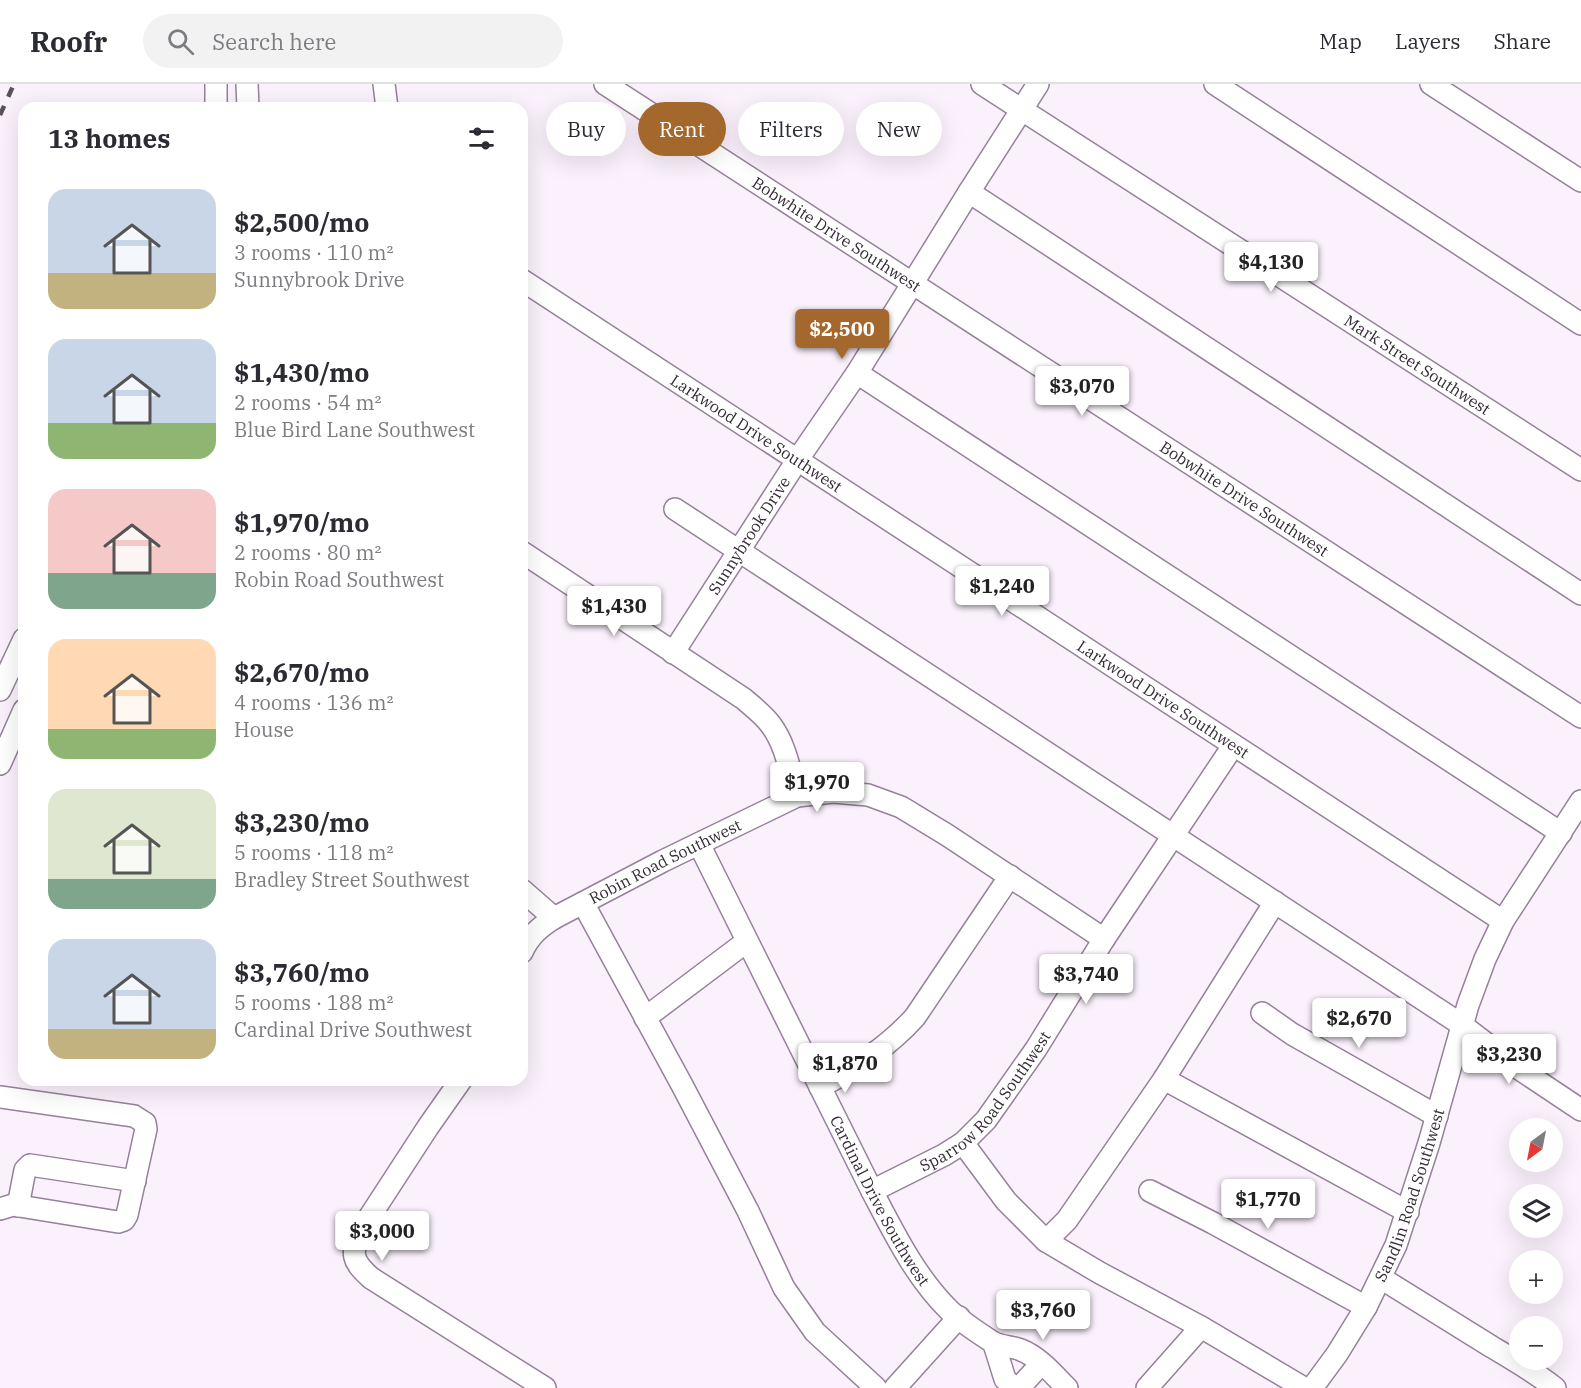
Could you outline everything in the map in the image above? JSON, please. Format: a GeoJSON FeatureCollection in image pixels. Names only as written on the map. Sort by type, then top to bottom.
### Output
{"type":"FeatureCollection","features":[{"type":"Feature","properties":{"kind":"street"},"geometry":{"type":"LineString","coordinates":[[216,84],[216,102]]}},
{"type":"Feature","properties":{"kind":"street"},"geometry":{"type":"LineString","coordinates":[[247,84],[248,102]]}},
{"type":"Feature","properties":{"kind":"street"},"geometry":{"type":"LineString","coordinates":[[384,84],[386,102]]}},
{"type":"Feature","properties":{"kind":"street","name":"Bobwhite Drive Southwest"},"geometry":{"type":"LineString","coordinates":[[604,84],[1581,717]]}},
{"type":"Feature","properties":{"kind":"street","name":"Mark Street Southwest"},"geometry":{"type":"LineString","coordinates":[[982,84],[1581,470]]}},
{"type":"Feature","properties":{"kind":"street","name":"Sunnybrook Drive"},"geometry":{"type":"LineString","coordinates":[[673,653],[798,459],[857,373],[1038,84]]}},
{"type":"Feature","properties":{"kind":"street"},"geometry":{"type":"LineString","coordinates":[[1215,84],[1581,324]]}},
{"type":"Feature","properties":{"kind":"street"},"geometry":{"type":"LineString","coordinates":[[1431,84],[1581,181]]}},
{"type":"Feature","properties":{"kind":"street"},"geometry":{"type":"LineString","coordinates":[[969,192],[1581,594]]}},
{"type":"Feature","properties":{"kind":"street","name":"Larkwood Drive Southwest"},"geometry":{"type":"LineString","coordinates":[[528,284],[1503,921]]}},
{"type":"Feature","properties":{"kind":"street"},"geometry":{"type":"LineString","coordinates":[[857,373],[1561,833]]}},
{"type":"Feature","properties":{"kind":"street"},"geometry":{"type":"LineString","coordinates":[[675,509],[1462,1025],[1518,1068],[1581,1110]]}},
{"type":"Feature","properties":{"kind":"street"},"geometry":{"type":"LineString","coordinates":[[528,556],[744,699],[771,724],[781,742],[797,796]]}},
{"type":"Feature","properties":{"kind":"street"},"geometry":{"type":"LineString","coordinates":[[0,690],[18,652]]}},
{"type":"Feature","properties":{"kind":"street"},"geometry":{"type":"LineString","coordinates":[[0,764],[18,724]]}},
{"type":"Feature","properties":{"kind":"street","name":"Sparrow Road Southwest"},"geometry":{"type":"LineString","coordinates":[[872,1191],[944,1155],[963,1143],[986,1120],[1030,1058],[1104,939],[1233,746]]}},
{"type":"Feature","properties":{"kind":"street","name":"Robin Road Southwest"},"geometry":{"type":"LineString","coordinates":[[528,940],[539,928],[554,918],[744,821],[797,796],[833,792],[868,795],[902,807],[1104,939]]}},
{"type":"Feature","properties":{"kind":"street","name":"Sandlin Road Southwest"},"geometry":{"type":"LineString","coordinates":[[1317,1386],[1366,1307],[1396,1245],[1437,1116],[1468,1005],[1485,959],[1503,921],[1581,801]]}},
{"type":"Feature","properties":{"kind":"street","name":"Cardinal Drive Southwest"},"geometry":{"type":"LineString","coordinates":[[699,844],[872,1191],[897,1239],[926,1284],[951,1311],[994,1344],[1024,1351],[1067,1388]]}},
{"type":"Feature","properties":{"kind":"street"},"geometry":{"type":"LineString","coordinates":[[820,1088],[866,1061],[901,1033],[915,1017],[1010,876]]}},
{"type":"Feature","properties":{"kind":"street"},"geometry":{"type":"LineString","coordinates":[[528,895],[554,918]]}},
{"type":"Feature","properties":{"kind":"street"},"geometry":{"type":"LineString","coordinates":[[1046,1241],[1066,1220],[1164,1078],[1275,902]]}},
{"type":"Feature","properties":{"kind":"street"},"geometry":{"type":"LineString","coordinates":[[583,903],[748,1211],[784,1288],[815,1332],[876,1388]]}},
{"type":"Feature","properties":{"kind":"street"},"geometry":{"type":"LineString","coordinates":[[645,1018],[746,942]]}},
{"type":"Feature","properties":{"kind":"street"},"geometry":{"type":"LineString","coordinates":[[1262,1013],[1292,1034],[1437,1116]]}},
{"type":"Feature","properties":{"kind":"street"},"geometry":{"type":"LineString","coordinates":[[1164,1078],[1408,1212]]}},
{"type":"Feature","properties":{"kind":"street"},"geometry":{"type":"LineString","coordinates":[[457,1086],[361,1230],[353,1246],[357,1265],[371,1278],[545,1388]]}},
{"type":"Feature","properties":{"kind":"street"},"geometry":{"type":"LineString","coordinates":[[0,1097],[134,1116],[145,1123],[146,1129],[135,1181],[127,1215],[124,1220],[118,1222],[9,1208],[25,1170],[30,1165],[135,1181]]}},
{"type":"Feature","properties":{"kind":"street"},"geometry":{"type":"LineString","coordinates":[[963,1143],[1006,1201],[1046,1241],[1100,1273],[1317,1386]]}},
{"type":"Feature","properties":{"kind":"street"},"geometry":{"type":"LineString","coordinates":[[1150,1191],[1366,1307]]}},
{"type":"Feature","properties":{"kind":"street"},"geometry":{"type":"LineString","coordinates":[[1381,1278],[1510,1356],[1555,1388]]}},
{"type":"Feature","properties":{"kind":"street"},"geometry":{"type":"LineString","coordinates":[[894,1388],[959,1317]]}},
{"type":"Feature","properties":{"kind":"street"},"geometry":{"type":"LineString","coordinates":[[1148,1388],[1201,1327]]}},
{"type":"Feature","properties":{"kind":"street"},"geometry":{"type":"LineString","coordinates":[[994,1344],[1008,1386],[1041,1364]]}},
{"type":"Feature","properties":{"kind":"railway"},"geometry":{"type":"LineString","coordinates":[[0,115],[14,84]]}}]}
